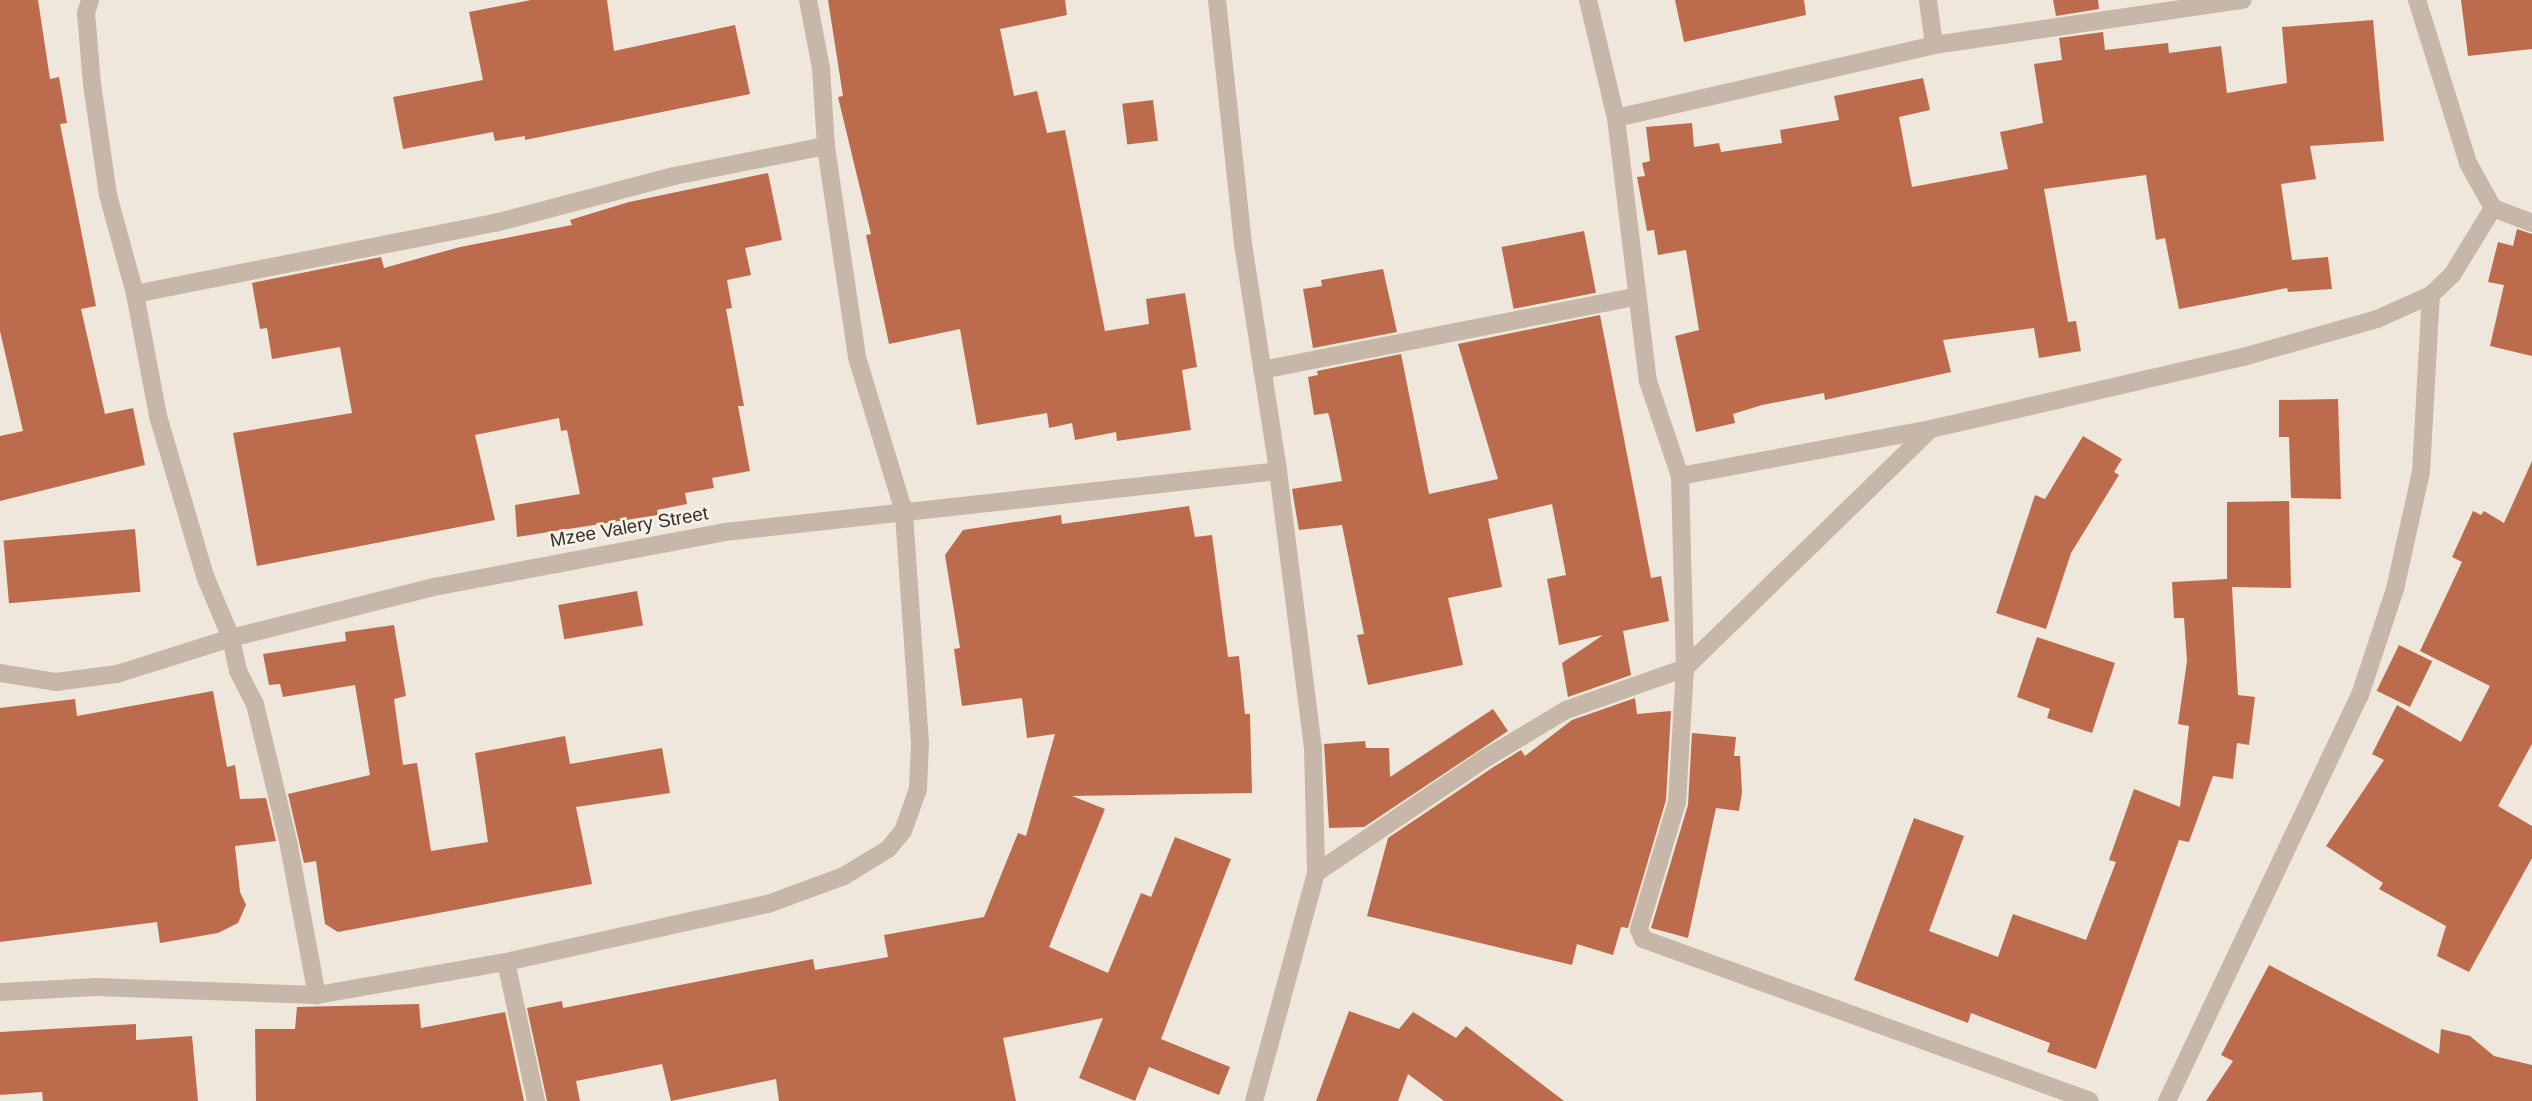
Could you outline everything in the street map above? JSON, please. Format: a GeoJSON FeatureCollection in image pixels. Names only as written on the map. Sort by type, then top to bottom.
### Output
{"type":"FeatureCollection","features":[{"type":"Feature","properties":{"kind":"street"},"geometry":{"type":"LineString","coordinates":[[90,0],[86,13],[92,84],[108,195],[135,294],[158,416],[205,576],[231,638],[238,671],[255,704],[317,995]]}},
{"type":"Feature","properties":{"kind":"street"},"geometry":{"type":"LineString","coordinates":[[0,992],[96,987],[317,995],[506,962],[768,904],[844,876],[888,849],[903,831],[918,789],[920,743],[904,512],[857,356],[826,146],[821,68],[808,0]]}},
{"type":"Feature","properties":{"kind":"street"},"geometry":{"type":"LineString","coordinates":[[1217,0],[1243,243],[1278,471],[1313,747],[1316,873],[1254,1101]]}},
{"type":"Feature","properties":{"kind":"street"},"geometry":{"type":"LineString","coordinates":[[1588,0],[1616,118],[1635,297],[1648,381],[1680,476],[1685,668],[1677,802],[1639,929],[1643,939],[2090,1101]]}},
{"type":"Feature","properties":{"kind":"street"},"geometry":{"type":"LineString","coordinates":[[1928,0],[1934,45]]}},
{"type":"Feature","properties":{"kind":"street"},"geometry":{"type":"LineString","coordinates":[[1616,118],[1934,45],[2243,0]]}},
{"type":"Feature","properties":{"kind":"street"},"geometry":{"type":"LineString","coordinates":[[2417,0],[2449,111],[2493,208],[2532,223]]}},
{"type":"Feature","properties":{"kind":"street"},"geometry":{"type":"LineString","coordinates":[[135,294],[495,223],[674,176],[826,146]]}},
{"type":"Feature","properties":{"kind":"street"},"geometry":{"type":"LineString","coordinates":[[1680,476],[1931,429],[2305,340],[2377,319],[2431,295],[2452,275],[2493,208]]}},
{"type":"Feature","properties":{"kind":"street"},"geometry":{"type":"LineString","coordinates":[[2167,1101],[2360,695],[2395,589],[2421,472],[2431,295]]}},
{"type":"Feature","properties":{"kind":"street"},"geometry":{"type":"LineString","coordinates":[[1262,370],[1635,297]]}},
{"type":"Feature","properties":{"kind":"street"},"geometry":{"type":"LineString","coordinates":[[1316,873],[1486,758],[1566,710],[1685,668],[1931,429]]}},
{"type":"Feature","properties":{"kind":"street","name":"Mzee Valery Street"},"geometry":{"type":"LineString","coordinates":[[0,673],[56,682],[117,674],[231,638],[554,562],[725,532],[1278,471]]}},
{"type":"Feature","properties":{"kind":"street"},"geometry":{"type":"LineString","coordinates":[[506,962],[536,1101]]}},
{"type":"Feature","properties":{"kind":"building"},"geometry":{"type":"Polygon","coordinates":[[[0,0],[38,0],[50,79],[59,77],[67,123],[60,124],[96,306],[81,309],[105,414],[133,408],[145,465],[0,501],[0,436],[23,431],[0,331],[0,0]]]}},
{"type":"Feature","properties":{"kind":"building"},"geometry":{"type":"Polygon","coordinates":[[[531,0],[607,0],[614,51],[735,25],[750,94],[525,140],[525,136],[495,141],[493,132],[403,149],[393,97],[483,80],[469,12],[531,0]]]}},
{"type":"Feature","properties":{"kind":"building"},"geometry":{"type":"Polygon","coordinates":[[[828,0],[1065,0],[1067,15],[1000,29],[1014,96],[1037,91],[1047,133],[1065,130],[1105,331],[1149,324],[1146,299],[1185,293],[1197,367],[1182,370],[1191,430],[1117,441],[1116,432],[1075,440],[1072,423],[1049,428],[1047,413],[977,425],[960,329],[889,344],[866,235],[871,234],[838,97],[843,96],[828,0]]]}},
{"type":"Feature","properties":{"kind":"building"},"geometry":{"type":"Polygon","coordinates":[[[1675,0],[1804,0],[1806,15],[1684,42],[1675,0]]]}},
{"type":"Feature","properties":{"kind":"building"},"geometry":{"type":"Polygon","coordinates":[[[2053,0],[2098,0],[2099,9],[2056,16],[2053,0]]]}},
{"type":"Feature","properties":{"kind":"building"},"geometry":{"type":"Polygon","coordinates":[[[2461,0],[2532,0],[2532,49],[2468,56],[2461,0]]]}},
{"type":"Feature","properties":{"kind":"building"},"geometry":{"type":"Polygon","coordinates":[[[2373,20],[2384,141],[2310,146],[2316,179],[2281,184],[2292,260],[2328,257],[2332,289],[2288,292],[2287,288],[2179,309],[2165,238],[2156,240],[2146,175],[2044,189],[2068,322],[2076,321],[2081,351],[2039,358],[2034,328],[1943,340],[1951,372],[1825,400],[1824,393],[1762,405],[1733,414],[1735,423],[1696,432],[1675,336],[1699,330],[1686,250],[1658,255],[1654,230],[1647,231],[1637,177],[1645,176],[1642,163],[1650,161],[1646,127],[1692,123],[1694,147],[1719,143],[1721,152],[1782,143],[1780,130],[1839,120],[1834,96],[1923,78],[1930,110],[1899,117],[1912,187],[2008,169],[2000,132],[2043,123],[2034,64],[2062,60],[2059,38],[2103,32],[2105,50],[2168,43],[2169,53],[2221,46],[2227,93],[2287,83],[2282,27],[2373,20]]]}},
{"type":"Feature","properties":{"kind":"building"},"geometry":{"type":"Polygon","coordinates":[[[1153,100],[1158,141],[1127,144],[1122,104],[1153,100]]]}},
{"type":"Feature","properties":{"kind":"building"},"geometry":{"type":"Polygon","coordinates":[[[768,173],[782,240],[745,248],[751,275],[727,280],[732,308],[726,309],[744,406],[738,406],[750,471],[712,478],[714,488],[685,493],[687,504],[657,510],[658,515],[517,537],[515,505],[580,494],[567,430],[561,431],[559,418],[475,435],[495,520],[257,566],[233,433],[352,413],[340,347],[272,359],[267,328],[260,329],[252,283],[381,257],[384,268],[460,247],[572,225],[570,220],[629,202],[768,173]]]}},
{"type":"Feature","properties":{"kind":"building"},"geometry":{"type":"Polygon","coordinates":[[[2517,229],[2532,234],[2532,356],[2490,346],[2504,285],[2488,282],[2498,242],[2513,246],[2517,229]]]}},
{"type":"Feature","properties":{"kind":"building"},"geometry":{"type":"Polygon","coordinates":[[[1584,231],[1596,293],[1514,309],[1502,247],[1584,231]]]}},
{"type":"Feature","properties":{"kind":"building"},"geometry":{"type":"Polygon","coordinates":[[[1383,269],[1397,332],[1313,348],[1303,289],[1322,286],[1321,280],[1383,269]]]}},
{"type":"Feature","properties":{"kind":"building"},"geometry":{"type":"Polygon","coordinates":[[[1600,315],[1651,578],[1661,576],[1669,621],[1623,631],[1631,675],[1568,697],[1562,663],[1603,635],[1559,645],[1547,579],[1566,575],[1552,504],[1488,519],[1502,587],[1448,598],[1463,665],[1368,685],[1357,635],[1364,634],[1342,525],[1299,530],[1298,525],[1292,489],[1342,481],[1330,419],[1328,413],[1314,415],[1308,377],[1318,375],[1317,371],[1401,354],[1429,494],[1498,479],[1458,344],[1600,315]]]}},
{"type":"Feature","properties":{"kind":"building"},"geometry":{"type":"Polygon","coordinates":[[[2338,399],[2341,499],[2291,498],[2289,437],[2279,437],[2279,400],[2338,399]]]}},
{"type":"Feature","properties":{"kind":"building"},"geometry":{"type":"Polygon","coordinates":[[[2083,436],[2122,459],[2114,472],[2119,475],[2071,553],[2046,629],[1996,613],[2035,495],[2045,499],[2083,436]]]}},
{"type":"Feature","properties":{"kind":"building"},"geometry":{"type":"Polygon","coordinates":[[[2532,461],[2532,744],[2498,806],[2532,826],[2532,858],[2469,972],[2437,956],[2446,926],[2379,889],[2383,883],[2326,846],[2384,760],[2372,754],[2397,705],[2461,742],[2490,686],[2420,651],[2462,562],[2452,557],[2473,511],[2481,515],[2484,511],[2504,523],[2532,461]]]}},
{"type":"Feature","properties":{"kind":"building"},"geometry":{"type":"Polygon","coordinates":[[[2289,501],[2291,588],[2232,587],[2238,695],[2255,697],[2249,745],[2237,743],[2233,779],[2213,776],[2189,842],[2179,840],[2096,1069],[2047,1052],[2050,1043],[1971,1013],[1968,1023],[1854,980],[1914,818],[1964,836],[1929,931],[1998,957],[2013,914],[2086,940],[2116,862],[2109,860],[2134,789],[2180,807],[2189,726],[2178,724],[2187,661],[2184,618],[2174,618],[2172,582],[2227,579],[2227,502],[2289,501]]]}},
{"type":"Feature","properties":{"kind":"building"},"geometry":{"type":"Polygon","coordinates":[[[1189,506],[1195,537],[1212,535],[1228,657],[1239,656],[1245,714],[1250,714],[1252,793],[1072,796],[1105,809],[1049,947],[1108,973],[1141,893],[1151,897],[1175,837],[1231,859],[1161,1039],[1230,1067],[1219,1095],[1149,1067],[1135,1101],[1079,1078],[1103,1018],[1003,1038],[1016,1101],[779,1101],[776,1079],[671,1101],[662,1064],[576,1081],[580,1101],[547,1101],[527,1008],[562,1001],[563,1008],[813,959],[815,970],[888,957],[884,935],[984,917],[1018,833],[1026,836],[1055,734],[1027,738],[1022,698],[962,706],[954,649],[960,648],[945,555],[963,530],[1061,515],[1062,524],[1189,506]]]}},
{"type":"Feature","properties":{"kind":"building"},"geometry":{"type":"Polygon","coordinates":[[[135,529],[140,592],[9,603],[4,541],[135,529]]]}},
{"type":"Feature","properties":{"kind":"building"},"geometry":{"type":"Polygon","coordinates":[[[637,591],[643,625],[564,639],[558,605],[637,591]]]}},
{"type":"Feature","properties":{"kind":"building"},"geometry":{"type":"Polygon","coordinates":[[[394,625],[406,696],[394,699],[403,765],[417,763],[431,851],[488,842],[475,753],[565,736],[570,764],[662,748],[670,793],[576,807],[592,884],[338,932],[325,924],[316,861],[304,863],[288,794],[370,775],[355,685],[283,697],[280,684],[269,685],[263,654],[346,641],[345,632],[394,625]]]}},
{"type":"Feature","properties":{"kind":"building"},"geometry":{"type":"Polygon","coordinates":[[[2037,637],[2115,663],[2092,733],[2047,718],[2050,709],[2017,697],[2037,637]]]}},
{"type":"Feature","properties":{"kind":"building"},"geometry":{"type":"Polygon","coordinates":[[[2399,645],[2432,661],[2410,707],[2377,691],[2399,645]]]}},
{"type":"Feature","properties":{"kind":"building"},"geometry":{"type":"Polygon","coordinates":[[[213,691],[227,767],[235,765],[240,799],[266,798],[276,841],[235,846],[240,892],[246,905],[238,923],[218,933],[160,943],[157,922],[0,942],[0,708],[75,699],[77,716],[213,691]]]}},
{"type":"Feature","properties":{"kind":"building"},"geometry":{"type":"Polygon","coordinates":[[[1635,698],[1637,714],[1671,711],[1666,800],[1628,928],[1621,927],[1613,955],[1577,944],[1572,965],[1367,916],[1388,838],[1521,750],[1525,756],[1572,720],[1635,698]]]}},
{"type":"Feature","properties":{"kind":"building"},"geometry":{"type":"Polygon","coordinates":[[[1493,709],[1508,731],[1364,827],[1329,828],[1324,744],[1365,741],[1366,748],[1389,748],[1390,777],[1493,709]]]}},
{"type":"Feature","properties":{"kind":"building"},"geometry":{"type":"Polygon","coordinates":[[[1692,733],[1736,737],[1734,756],[1740,756],[1742,792],[1739,811],[1716,808],[1688,938],[1651,928],[1688,805],[1692,733]]]}},
{"type":"Feature","properties":{"kind":"building"},"geometry":{"type":"Polygon","coordinates":[[[2269,965],[2439,1054],[2441,1029],[2470,1036],[2494,1056],[2532,1065],[2532,1101],[2206,1101],[2233,1061],[2221,1055],[2269,965]]]}},
{"type":"Feature","properties":{"kind":"building"},"geometry":{"type":"Polygon","coordinates":[[[419,1004],[421,1028],[505,1012],[524,1101],[256,1101],[255,1029],[295,1029],[297,1007],[419,1004]]]}},
{"type":"Feature","properties":{"kind":"building"},"geometry":{"type":"Polygon","coordinates":[[[1349,1011],[1399,1029],[1413,1012],[1456,1038],[1466,1026],[1564,1101],[1444,1101],[1408,1074],[1398,1101],[1316,1101],[1349,1011]]]}},
{"type":"Feature","properties":{"kind":"building"},"geometry":{"type":"Polygon","coordinates":[[[136,1024],[136,1040],[192,1036],[198,1101],[43,1101],[42,1092],[0,1095],[0,1032],[136,1024]]]}}]}
